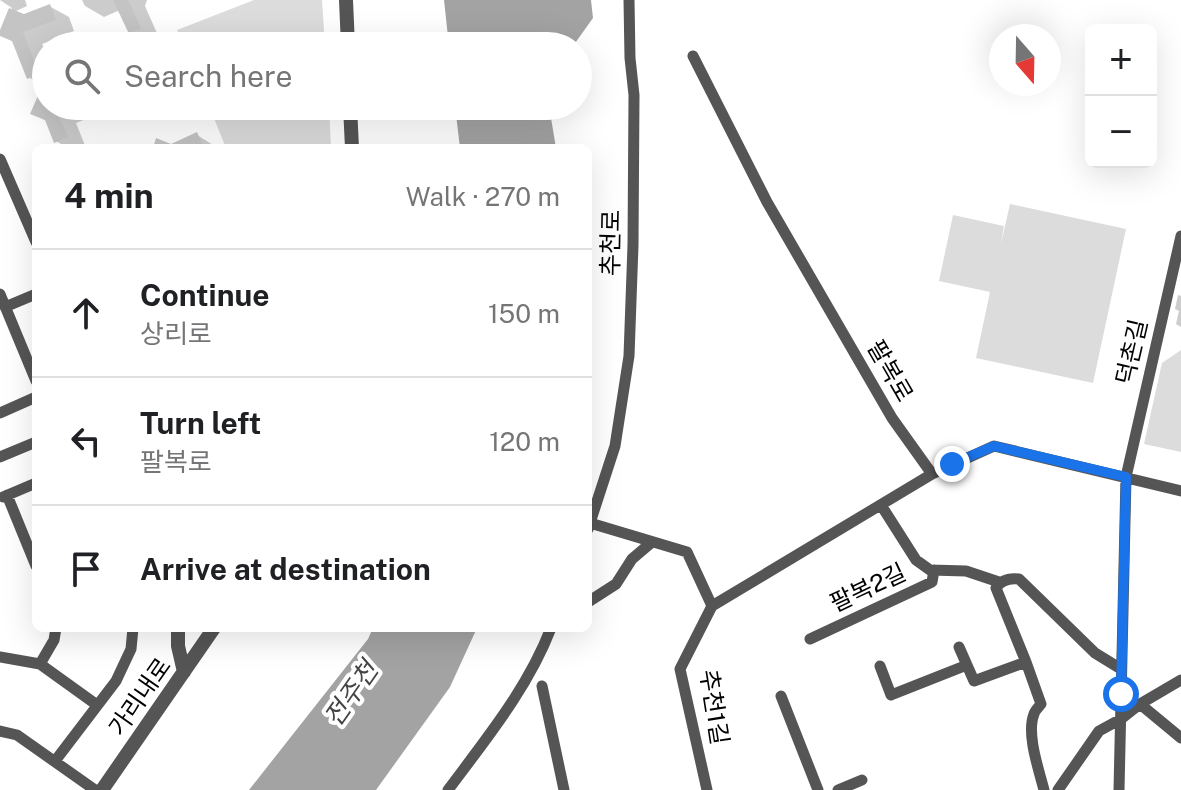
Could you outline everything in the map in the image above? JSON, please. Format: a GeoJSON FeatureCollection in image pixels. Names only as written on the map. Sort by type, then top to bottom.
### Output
{"type":"FeatureCollection","features":[{"type":"Feature","properties":{"kind":"street"},"geometry":{"type":"LineString","coordinates":[[346,0],[347,32]]}},
{"type":"Feature","properties":{"kind":"street","name":"추천로"},"geometry":{"type":"LineString","coordinates":[[592,517],[615,446],[629,356],[634,95],[629,0]]}},
{"type":"Feature","properties":{"kind":"street","name":"팔복로"},"geometry":{"type":"LineString","coordinates":[[693,56],[767,202],[892,418],[932,474]]}},
{"type":"Feature","properties":{"kind":"street"},"geometry":{"type":"LineString","coordinates":[[351,120],[352,144]]}},
{"type":"Feature","properties":{"kind":"street"},"geometry":{"type":"LineString","coordinates":[[0,159],[32,233]]}},
{"type":"Feature","properties":{"kind":"street","name":"덕촌길"},"geometry":{"type":"LineString","coordinates":[[1119,790],[1126,477],[1181,236]]}},
{"type":"Feature","properties":{"kind":"street"},"geometry":{"type":"LineString","coordinates":[[0,294],[32,371]]}},
{"type":"Feature","properties":{"kind":"street"},"geometry":{"type":"LineString","coordinates":[[5,307],[32,296]]}},
{"type":"Feature","properties":{"kind":"street"},"geometry":{"type":"LineString","coordinates":[[0,413],[32,399]]}},
{"type":"Feature","properties":{"kind":"street"},"geometry":{"type":"LineString","coordinates":[[0,457],[32,444]]}},
{"type":"Feature","properties":{"kind":"street"},"geometry":{"type":"LineString","coordinates":[[592,527],[687,552],[712,606],[932,474],[994,446],[1181,491]]}},
{"type":"Feature","properties":{"kind":"street"},"geometry":{"type":"LineString","coordinates":[[32,485],[4,497],[32,557]]}},
{"type":"Feature","properties":{"kind":"street","name":"팔복2길"},"geometry":{"type":"LineString","coordinates":[[881,505],[916,560],[930,570],[966,571],[999,582],[1019,579],[1095,653],[1121,669]]}},
{"type":"Feature","properties":{"kind":"street"},"geometry":{"type":"LineString","coordinates":[[592,599],[616,584],[632,559],[652,542]]}},
{"type":"Feature","properties":{"kind":"street","name":"팔복2길"},"geometry":{"type":"LineString","coordinates":[[810,639],[932,582],[934,570]]}},
{"type":"Feature","properties":{"kind":"street"},"geometry":{"type":"LineString","coordinates":[[999,582],[996,588],[1041,704],[1034,715],[1032,729],[1044,790]]}},
{"type":"Feature","properties":{"kind":"street","name":"추천1길"},"geometry":{"type":"LineString","coordinates":[[707,790],[680,669],[712,606]]}},
{"type":"Feature","properties":{"kind":"street"},"geometry":{"type":"LineString","coordinates":[[40,664],[55,632]]}},
{"type":"Feature","properties":{"kind":"street"},"geometry":{"type":"LineString","coordinates":[[55,761],[116,681],[131,649],[133,632]]}},
{"type":"Feature","properties":{"kind":"street"},"geometry":{"type":"LineString","coordinates":[[178,632],[184,672]]}},
{"type":"Feature","properties":{"kind":"street","name":"가리내로"},"geometry":{"type":"LineString","coordinates":[[102,790],[211,632]]}},
{"type":"Feature","properties":{"kind":"street"},"geometry":{"type":"LineString","coordinates":[[448,790],[529,675],[549,632]]}},
{"type":"Feature","properties":{"kind":"street"},"geometry":{"type":"LineString","coordinates":[[959,647],[974,681],[1026,662]]}},
{"type":"Feature","properties":{"kind":"street"},"geometry":{"type":"LineString","coordinates":[[0,657],[40,664],[97,705]]}},
{"type":"Feature","properties":{"kind":"street"},"geometry":{"type":"LineString","coordinates":[[880,666],[891,695],[967,665]]}},
{"type":"Feature","properties":{"kind":"street"},"geometry":{"type":"LineString","coordinates":[[1058,790],[1099,731],[1181,680]]}},
{"type":"Feature","properties":{"kind":"street"},"geometry":{"type":"LineString","coordinates":[[542,686],[564,790]]}},
{"type":"Feature","properties":{"kind":"street"},"geometry":{"type":"LineString","coordinates":[[781,696],[818,790]]}},
{"type":"Feature","properties":{"kind":"street"},"geometry":{"type":"LineString","coordinates":[[1140,704],[1181,738]]}},
{"type":"Feature","properties":{"kind":"street"},"geometry":{"type":"LineString","coordinates":[[0,731],[17,735],[95,790]]}},
{"type":"Feature","properties":{"kind":"street"},"geometry":{"type":"LineString","coordinates":[[838,790],[862,780]]}},
{"type":"Feature","properties":{"kind":"shaded area"},"geometry":{"type":"Polygon","coordinates":[[[254,0],[322,0],[324,32],[177,30],[254,0]]]}},
{"type":"Feature","properties":{"kind":"shaded area"},"geometry":{"type":"Polygon","coordinates":[[[215,120],[330,120],[331,144],[224,144],[215,120]]]}},
{"type":"Feature","properties":{"kind":"shaded area"},"geometry":{"type":"Polygon","coordinates":[[[1010,204],[1126,229],[1093,383],[976,358],[990,292],[939,281],[953,215],[1004,226],[1001,244],[1010,204]]]}},
{"type":"Feature","properties":{"kind":"shaded area"},"geometry":{"type":"Polygon","coordinates":[[[1181,350],[1181,452],[1144,444],[1162,363],[1181,350]]]}},
{"type":"Feature","properties":{"kind":"water"},"geometry":{"type":"Polygon","coordinates":[[[444,0],[591,0],[593,18],[583,32],[447,32],[444,0]]]}},
{"type":"Feature","properties":{"kind":"water"},"geometry":{"type":"Polygon","coordinates":[[[457,120],[551,120],[555,144],[460,144],[457,120]]]}},
{"type":"Feature","properties":{"kind":"water","name":"전주천"},"geometry":{"type":"Polygon","coordinates":[[[371,632],[475,632],[450,687],[376,790],[249,790],[371,632]]]}},
{"type":"Feature","properties":{"kind":"building"},"geometry":{"type":"Polygon","coordinates":[[[113,0],[128,0],[141,28],[128,32],[113,0]]]}},
{"type":"Feature","properties":{"kind":"building"},"geometry":{"type":"Polygon","coordinates":[[[50,4],[56,20],[23,32],[32,56],[32,77],[27,79],[12,41],[0,36],[9,8],[24,14],[50,4]]]}},
{"type":"Feature","properties":{"kind":"building"},"geometry":{"type":"Polygon","coordinates":[[[45,120],[61,120],[68,137],[54,143],[45,120]]]}},
{"type":"Feature","properties":{"kind":"building"},"geometry":{"type":"Polygon","coordinates":[[[197,132],[202,144],[171,144],[197,132]]]}},
{"type":"Feature","properties":{"kind":"building"},"geometry":{"type":"Polygon","coordinates":[[[156,138],[171,144],[154,144],[156,138]]]}},
{"type":"Feature","properties":{"kind":"route"},"geometry":{"type":"LineString","coordinates":[[952,464],[994,446],[1126,477],[1121,694]]}}]}
